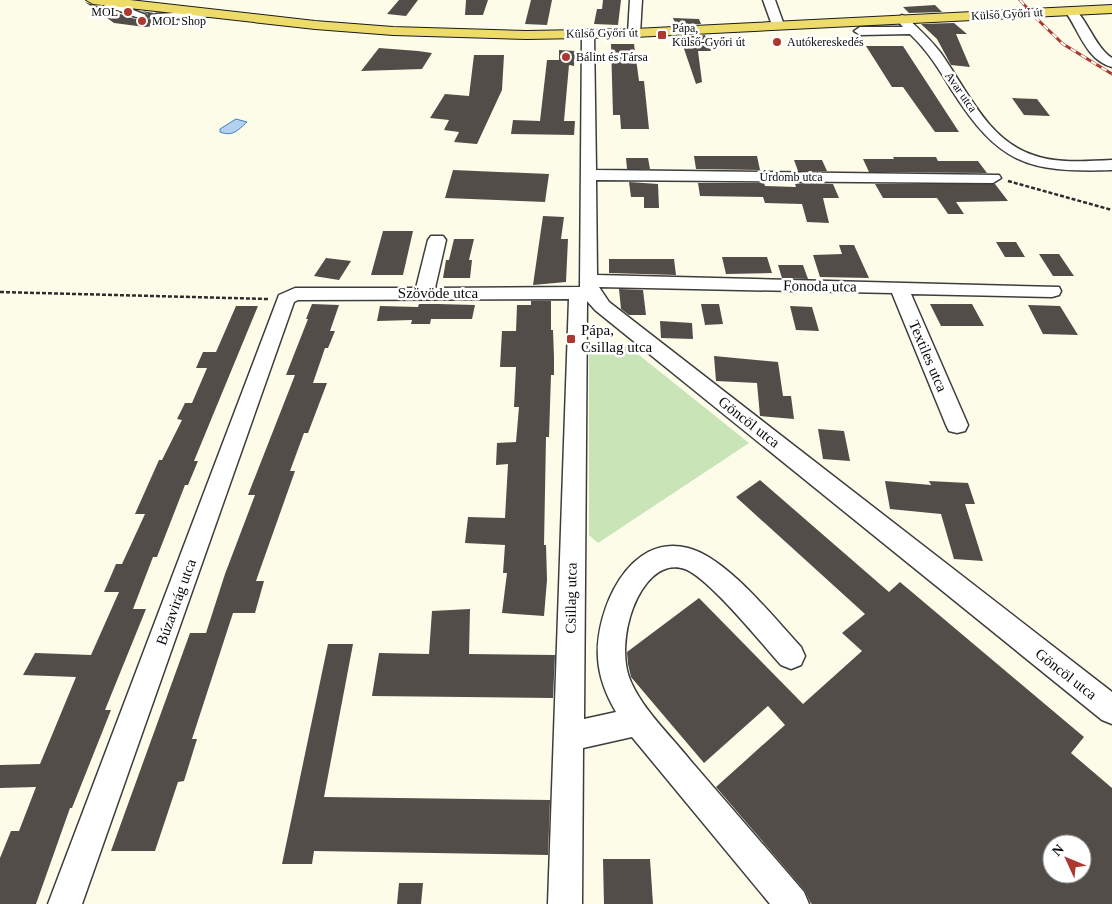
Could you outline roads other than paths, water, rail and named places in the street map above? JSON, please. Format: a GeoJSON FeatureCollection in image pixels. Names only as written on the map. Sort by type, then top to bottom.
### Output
{"type":"FeatureCollection","features":[{"type":"Feature","properties":{"kind":"main road","name":"Külső Győri út"},"geometry":{"type":"LineString","coordinates":[[95,0],[269,22],[393,31],[518,35],[634,33],[1112,8]]}},
{"type":"Feature","properties":{"kind":"street"},"geometry":{"type":"LineString","coordinates":[[95,0],[140,15]]}},
{"type":"Feature","properties":{"kind":"street"},"geometry":{"type":"LineString","coordinates":[[634,33],[636,0]]}},
{"type":"Feature","properties":{"kind":"street"},"geometry":{"type":"LineString","coordinates":[[769,0],[778,25]]}},
{"type":"Feature","properties":{"kind":"street"},"geometry":{"type":"LineString","coordinates":[[1072,11],[1092,49],[1112,63]]}},
{"type":"Feature","properties":{"kind":"street"},"geometry":{"type":"LineString","coordinates":[[156,17],[211,14]]}},
{"type":"Feature","properties":{"kind":"street","name":"Avar utca"},"geometry":{"type":"LineString","coordinates":[[902,19],[924,41],[989,133],[1007,148],[1025,158],[1055,164],[1112,165]]}},
{"type":"Feature","properties":{"kind":"street"},"geometry":{"type":"LineString","coordinates":[[860,32],[913,30]]}},
{"type":"Feature","properties":{"kind":"street"},"geometry":{"type":"LineString","coordinates":[[586,289],[588,34]]}},
{"type":"Feature","properties":{"kind":"street","name":"Úrdomb utca"},"geometry":{"type":"LineString","coordinates":[[588,175],[993,178]]}},
{"type":"Feature","properties":{"kind":"street"},"geometry":{"type":"LineString","coordinates":[[424,294],[437,240]]}},
{"type":"Feature","properties":{"kind":"street","name":"Fonoda utca"},"geometry":{"type":"LineString","coordinates":[[586,289],[899,287],[1052,290]]}},
{"type":"Feature","properties":{"kind":"street","name":"Textiles utca"},"geometry":{"type":"LineString","coordinates":[[899,287],[957,425]]}},
{"type":"Feature","properties":{"kind":"street","name":"Szövöde utca"},"geometry":{"type":"LineString","coordinates":[[286,300],[295,294],[424,294],[586,289]]}},
{"type":"Feature","properties":{"kind":"street","name":"Göncöl utca"},"geometry":{"type":"LineString","coordinates":[[586,289],[602,306],[1112,710]]}},
{"type":"Feature","properties":{"kind":"street","name":"Csillag utca"},"geometry":{"type":"LineString","coordinates":[[565,904],[568,737],[586,289]]}},
{"type":"Feature","properties":{"kind":"street","name":"Búzavirág utca"},"geometry":{"type":"LineString","coordinates":[[65,904],[286,300]]}},
{"type":"Feature","properties":{"kind":"street"},"geometry":{"type":"LineString","coordinates":[[791,656],[706,568],[686,558],[668,556],[635,577],[626,591],[611,639],[614,674],[623,696],[638,722],[792,904]]}},
{"type":"Feature","properties":{"kind":"street"},"geometry":{"type":"LineString","coordinates":[[568,737],[638,722]]}},
{"type":"Feature","properties":{"kind":"water"},"geometry":{"type":"Polygon","coordinates":[[[236,119],[247,122],[232,133],[220,132],[220,129],[236,119]]]}},
{"type":"Feature","properties":{"kind":"railway"},"geometry":{"type":"LineString","coordinates":[[1020,0],[1027,8]]}},
{"type":"Feature","properties":{"kind":"railway"},"geometry":{"type":"LineString","coordinates":[[1035,17],[1063,44],[1112,74]]}},
{"type":"Feature","properties":{"kind":"place","name":"MOL"},"geometry":{"type":"Point","coordinates":[128,12]}},
{"type":"Feature","properties":{"kind":"place","name":"MOL Shop"},"geometry":{"type":"Point","coordinates":[142,21]}},
{"type":"Feature","properties":{"kind":"place","name":"Pápa, Külső-Győri út"},"geometry":{"type":"Point","coordinates":[662,35]}},
{"type":"Feature","properties":{"kind":"place","name":"Autókereskedés"},"geometry":{"type":"Point","coordinates":[777,42]}},
{"type":"Feature","properties":{"kind":"place","name":"Bálint és Társa"},"geometry":{"type":"Point","coordinates":[566,57]}},
{"type":"Feature","properties":{"kind":"place","name":"Pápa, Csillag utca"},"geometry":{"type":"Point","coordinates":[571,339]}}]}
